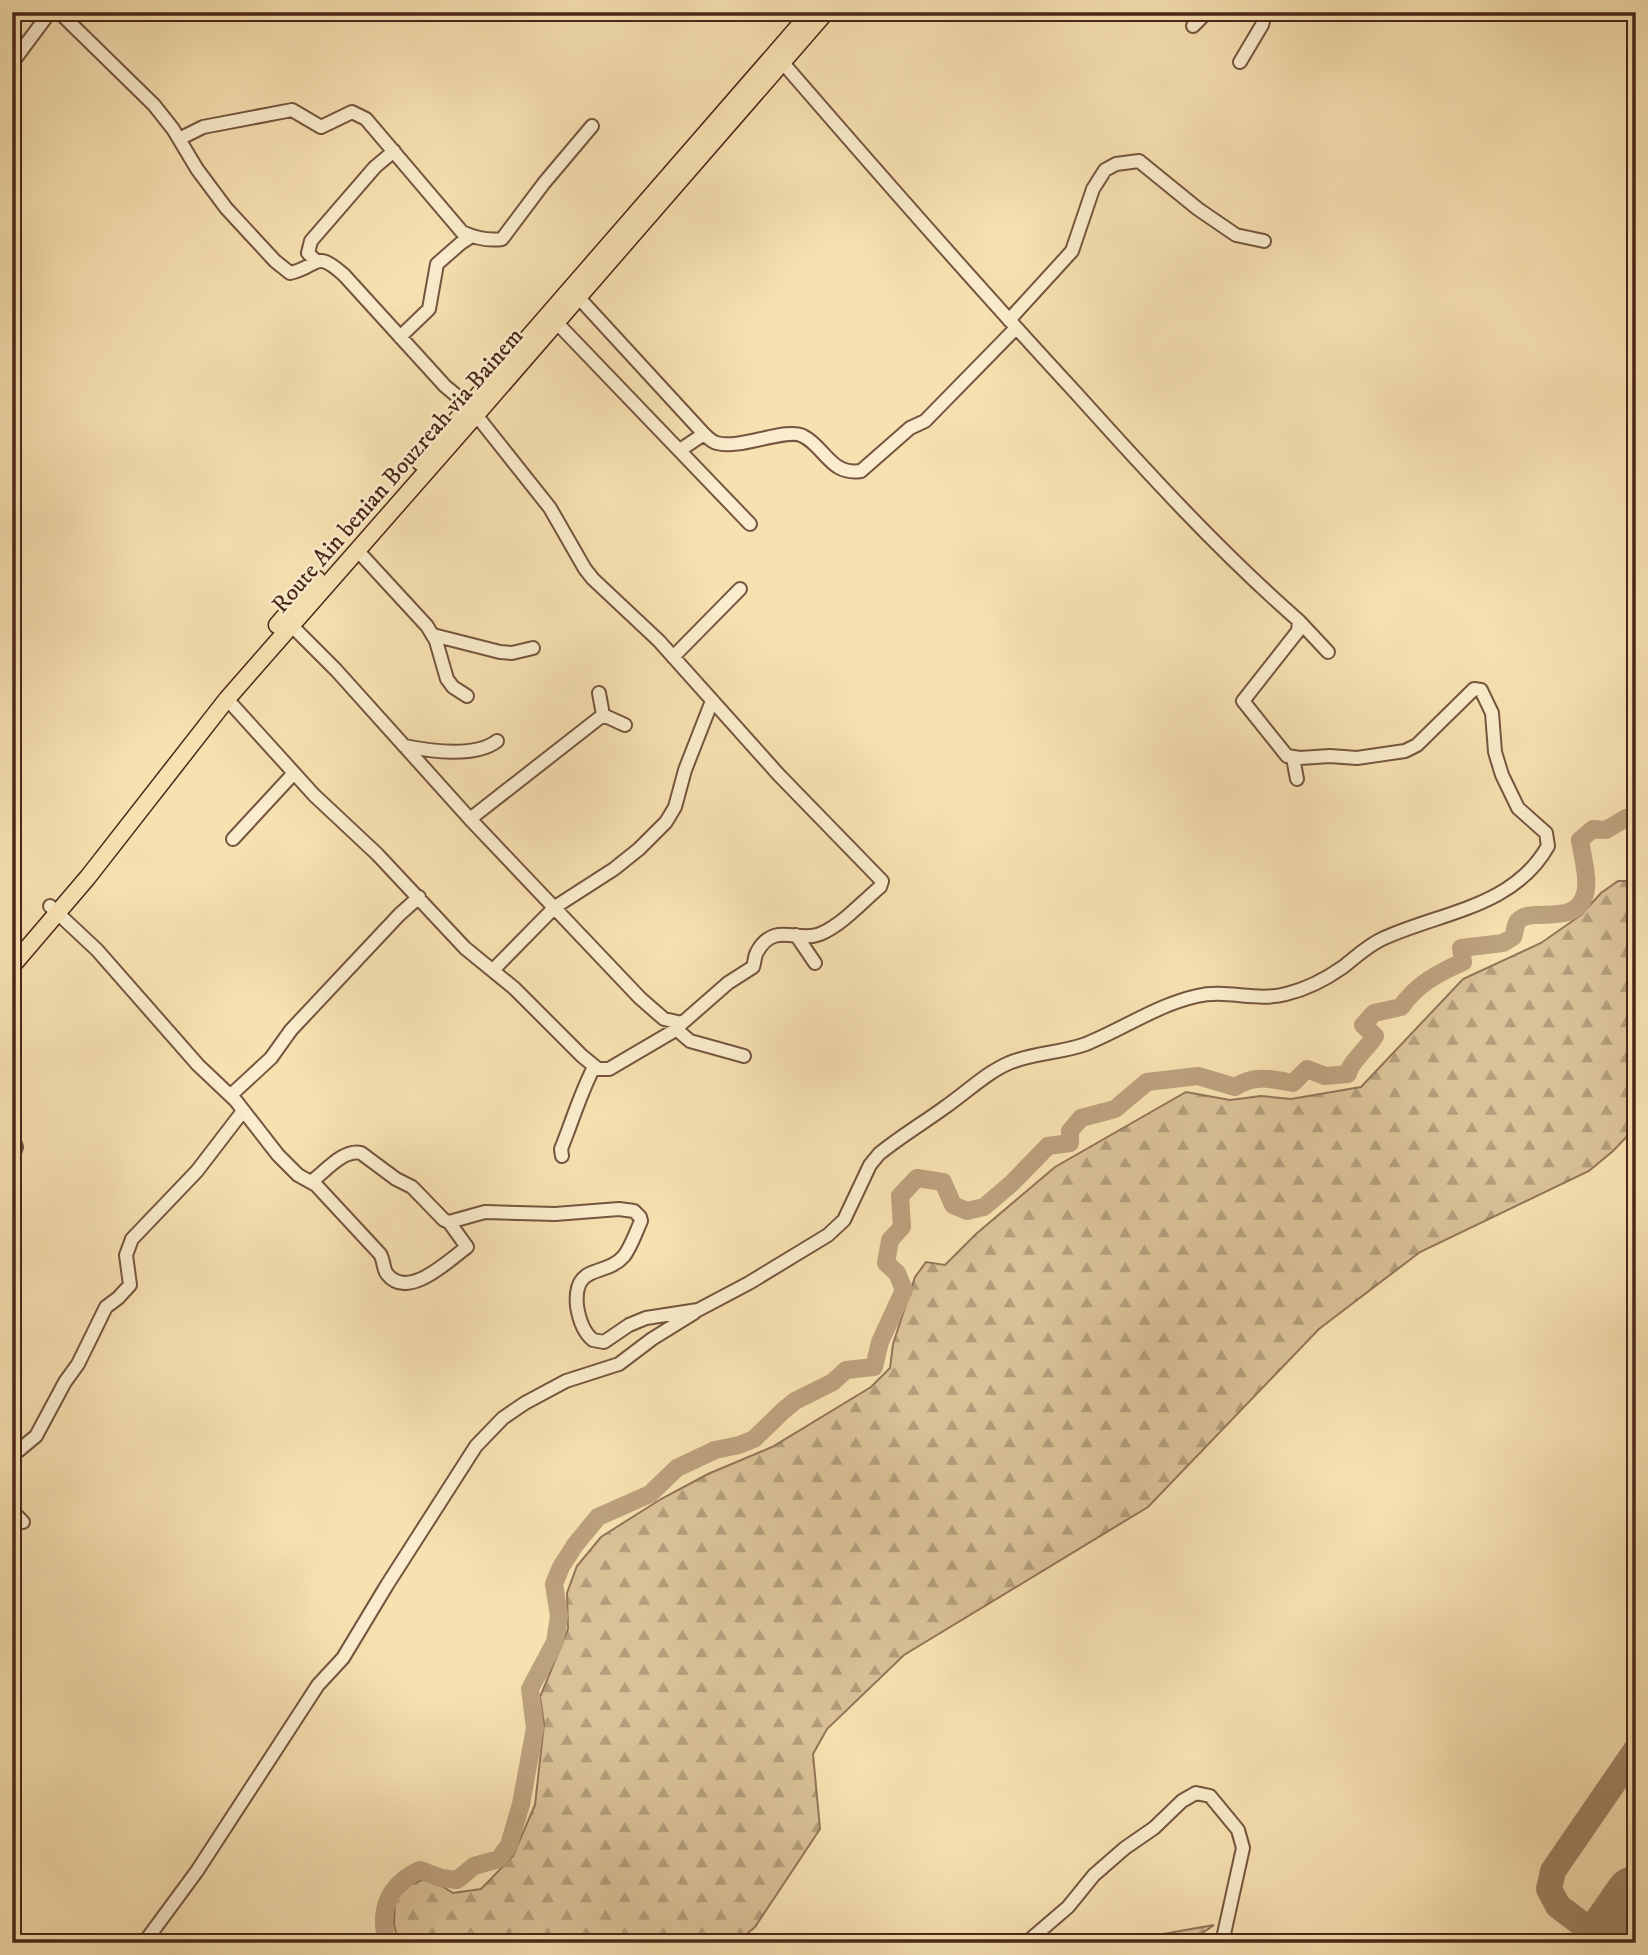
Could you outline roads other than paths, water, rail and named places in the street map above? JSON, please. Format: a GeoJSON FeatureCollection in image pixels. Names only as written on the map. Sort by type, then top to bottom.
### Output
{"type":"FeatureCollection","features":[{"type":"Feature","properties":{"kind":"main road","name":"Route Ain benian Bouzreah via Bainem"},"geometry":{"type":"LineString","coordinates":[[12,951],[54,909],[227,699],[357,550],[811,12]]}},
{"type":"Feature","properties":{"kind":"main road","name":"Route Ain benian Bouzreah via Bainem"},"geometry":{"type":"LineString","coordinates":[[12,966],[291,608],[557,323],[826,12]]}},
{"type":"Feature","properties":{"kind":"street"},"geometry":{"type":"LineString","coordinates":[[12,63],[50,12]]}},
{"type":"Feature","properties":{"kind":"street"},"geometry":{"type":"LineString","coordinates":[[59,12],[144,94],[179,139],[226,208],[285,271],[295,273],[323,260],[336,268],[445,386],[473,411],[550,508],[593,579],[673,656],[778,774],[882,881],[880,887],[833,928],[808,937],[781,933],[771,938],[757,952],[753,967],[728,983],[679,1026],[609,1069],[602,1070],[594,1067],[493,970],[465,948],[294,773],[227,699]]}},
{"type":"Feature","properties":{"kind":"street"},"geometry":{"type":"LineString","coordinates":[[1193,26],[1207,12]]}},
{"type":"Feature","properties":{"kind":"street"},"geometry":{"type":"LineString","coordinates":[[1240,62],[1262,25],[1265,14],[1263,12]]}},
{"type":"Feature","properties":{"kind":"street"},"geometry":{"type":"LineString","coordinates":[[783,63],[1132,455],[1328,652]]}},
{"type":"Feature","properties":{"kind":"street"},"geometry":{"type":"LineString","coordinates":[[179,139],[203,127],[292,110],[321,127],[352,112],[366,119],[462,232],[492,240],[502,239],[544,183],[592,127]]}},
{"type":"Feature","properties":{"kind":"street"},"geometry":{"type":"LineString","coordinates":[[316,261],[307,253],[311,241],[375,167],[394,151]]}},
{"type":"Feature","properties":{"kind":"street"},"geometry":{"type":"LineString","coordinates":[[579,298],[704,434],[720,444],[753,442],[800,434],[836,466],[846,471],[861,471],[910,428],[925,421],[1013,324],[1072,251],[1093,189],[1105,170],[1116,163],[1139,161],[1198,209],[1236,235],[1264,241]]}},
{"type":"Feature","properties":{"kind":"street"},"geometry":{"type":"LineString","coordinates":[[400,337],[429,309],[437,264],[472,236]]}},
{"type":"Feature","properties":{"kind":"street"},"geometry":{"type":"LineString","coordinates":[[557,323],[750,524]]}},
{"type":"Feature","properties":{"kind":"street"},"geometry":{"type":"LineString","coordinates":[[680,450],[704,434]]}},
{"type":"Feature","properties":{"kind":"street"},"geometry":{"type":"LineString","coordinates":[[357,550],[433,635],[447,679],[453,687],[467,696]]}},
{"type":"Feature","properties":{"kind":"street"},"geometry":{"type":"LineString","coordinates":[[673,656],[740,589]]}},
{"type":"Feature","properties":{"kind":"street"},"geometry":{"type":"LineString","coordinates":[[144,1943],[197,1871],[318,1685],[343,1658],[465,1461],[503,1418],[566,1381],[619,1364],[698,1310],[749,1283],[835,1230],[844,1220],[870,1165],[879,1154],[1001,1067],[1025,1058],[1083,1045],[1128,1023],[1198,995],[1216,993],[1277,996],[1306,987],[1323,980],[1369,946],[1424,922],[1473,907],[1502,892],[1530,871],[1548,846],[1546,833],[1518,807],[1502,775],[1495,752],[1492,713],[1481,690],[1474,689],[1424,741],[1405,751],[1357,758],[1287,756],[1243,701],[1298,631],[1299,621]]}},
{"type":"Feature","properties":{"kind":"street"},"geometry":{"type":"LineString","coordinates":[[291,625],[336,670],[470,819],[655,1012],[679,1026],[690,1041],[744,1056]]}},
{"type":"Feature","properties":{"kind":"street"},"geometry":{"type":"LineString","coordinates":[[433,635],[500,652],[512,653],[533,648]]}},
{"type":"Feature","properties":{"kind":"street"},"geometry":{"type":"LineString","coordinates":[[599,693],[603,715]]}},
{"type":"Feature","properties":{"kind":"street"},"geometry":{"type":"LineString","coordinates":[[493,970],[555,907],[614,869],[666,822],[674,807],[712,701]]}},
{"type":"Feature","properties":{"kind":"street"},"geometry":{"type":"LineString","coordinates":[[470,819],[603,715]]}},
{"type":"Feature","properties":{"kind":"street"},"geometry":{"type":"LineString","coordinates":[[603,715],[625,725]]}},
{"type":"Feature","properties":{"kind":"street"},"geometry":{"type":"LineString","coordinates":[[403,746],[427,751],[476,751],[487,749],[497,741]]}},
{"type":"Feature","properties":{"kind":"street"},"geometry":{"type":"LineString","coordinates":[[1293,758],[1297,779]]}},
{"type":"Feature","properties":{"kind":"street"},"geometry":{"type":"LineString","coordinates":[[233,839],[294,773]]}},
{"type":"Feature","properties":{"kind":"street"},"geometry":{"type":"LineString","coordinates":[[230,1095],[271,1058],[291,1030],[398,915],[419,898]]}},
{"type":"Feature","properties":{"kind":"street"},"geometry":{"type":"LineString","coordinates":[[54,909],[97,950],[198,1065],[230,1095],[278,1155],[298,1175],[312,1182],[380,1254],[385,1261],[385,1272],[390,1277],[406,1284],[422,1280],[467,1247],[449,1222],[412,1187],[396,1179],[361,1153],[347,1153],[312,1182]]}},
{"type":"Feature","properties":{"kind":"street"},"geometry":{"type":"LineString","coordinates":[[796,935],[815,963]]}},
{"type":"Feature","properties":{"kind":"street"},"geometry":{"type":"LineString","coordinates":[[562,1156],[561,1149],[578,1108],[580,1095],[594,1067]]}},
{"type":"Feature","properties":{"kind":"street"},"geometry":{"type":"LineString","coordinates":[[12,1457],[36,1436],[65,1382],[78,1364],[106,1307],[130,1285],[126,1255],[132,1239],[197,1171],[243,1111]]}},
{"type":"Feature","properties":{"kind":"street"},"geometry":{"type":"LineString","coordinates":[[12,1136],[16,1147],[12,1159]]}},
{"type":"Feature","properties":{"kind":"street"},"geometry":{"type":"LineString","coordinates":[[449,1222],[489,1212],[555,1214],[619,1209],[634,1211],[640,1221],[623,1257],[586,1276],[578,1287],[579,1316],[587,1335],[593,1340],[604,1342],[629,1325],[646,1318],[698,1310]]}},
{"type":"Feature","properties":{"kind":"street"},"geometry":{"type":"LineString","coordinates":[[12,1511],[23,1522]]}},
{"type":"Feature","properties":{"kind":"street"},"geometry":{"type":"LineString","coordinates":[[1026,1943],[1068,1907],[1094,1875],[1125,1848],[1154,1828],[1182,1801],[1196,1793],[1210,1796],[1217,1804],[1238,1829],[1243,1848],[1222,1943]]}},
{"type":"Feature","properties":{"kind":"waterway"},"geometry":{"type":"LineString","coordinates":[[387,1943],[385,1909],[388,1899],[400,1883],[420,1870],[441,1878],[457,1880],[474,1866],[499,1859],[509,1845],[521,1804],[535,1728],[530,1689],[555,1642],[559,1616],[554,1584],[575,1545],[598,1517],[650,1494],[677,1468],[715,1450],[754,1439],[795,1401],[833,1382],[846,1370],[874,1367],[880,1342],[904,1290],[897,1273],[886,1263],[890,1240],[902,1227],[900,1196],[917,1178],[943,1182],[953,1205],[967,1211],[984,1207],[1048,1146],[1070,1143],[1070,1131],[1081,1118],[1115,1109],[1147,1082],[1198,1076],[1235,1087],[1256,1079],[1293,1083],[1307,1069],[1325,1076],[1348,1074],[1375,1036],[1363,1025],[1374,1013],[1401,1007],[1429,980],[1463,962],[1461,948],[1503,943],[1513,937],[1518,921],[1524,917],[1565,913],[1575,909],[1582,901],[1586,889],[1586,871],[1580,840],[1593,829],[1606,830],[1626,818],[1636,820]]}}]}
